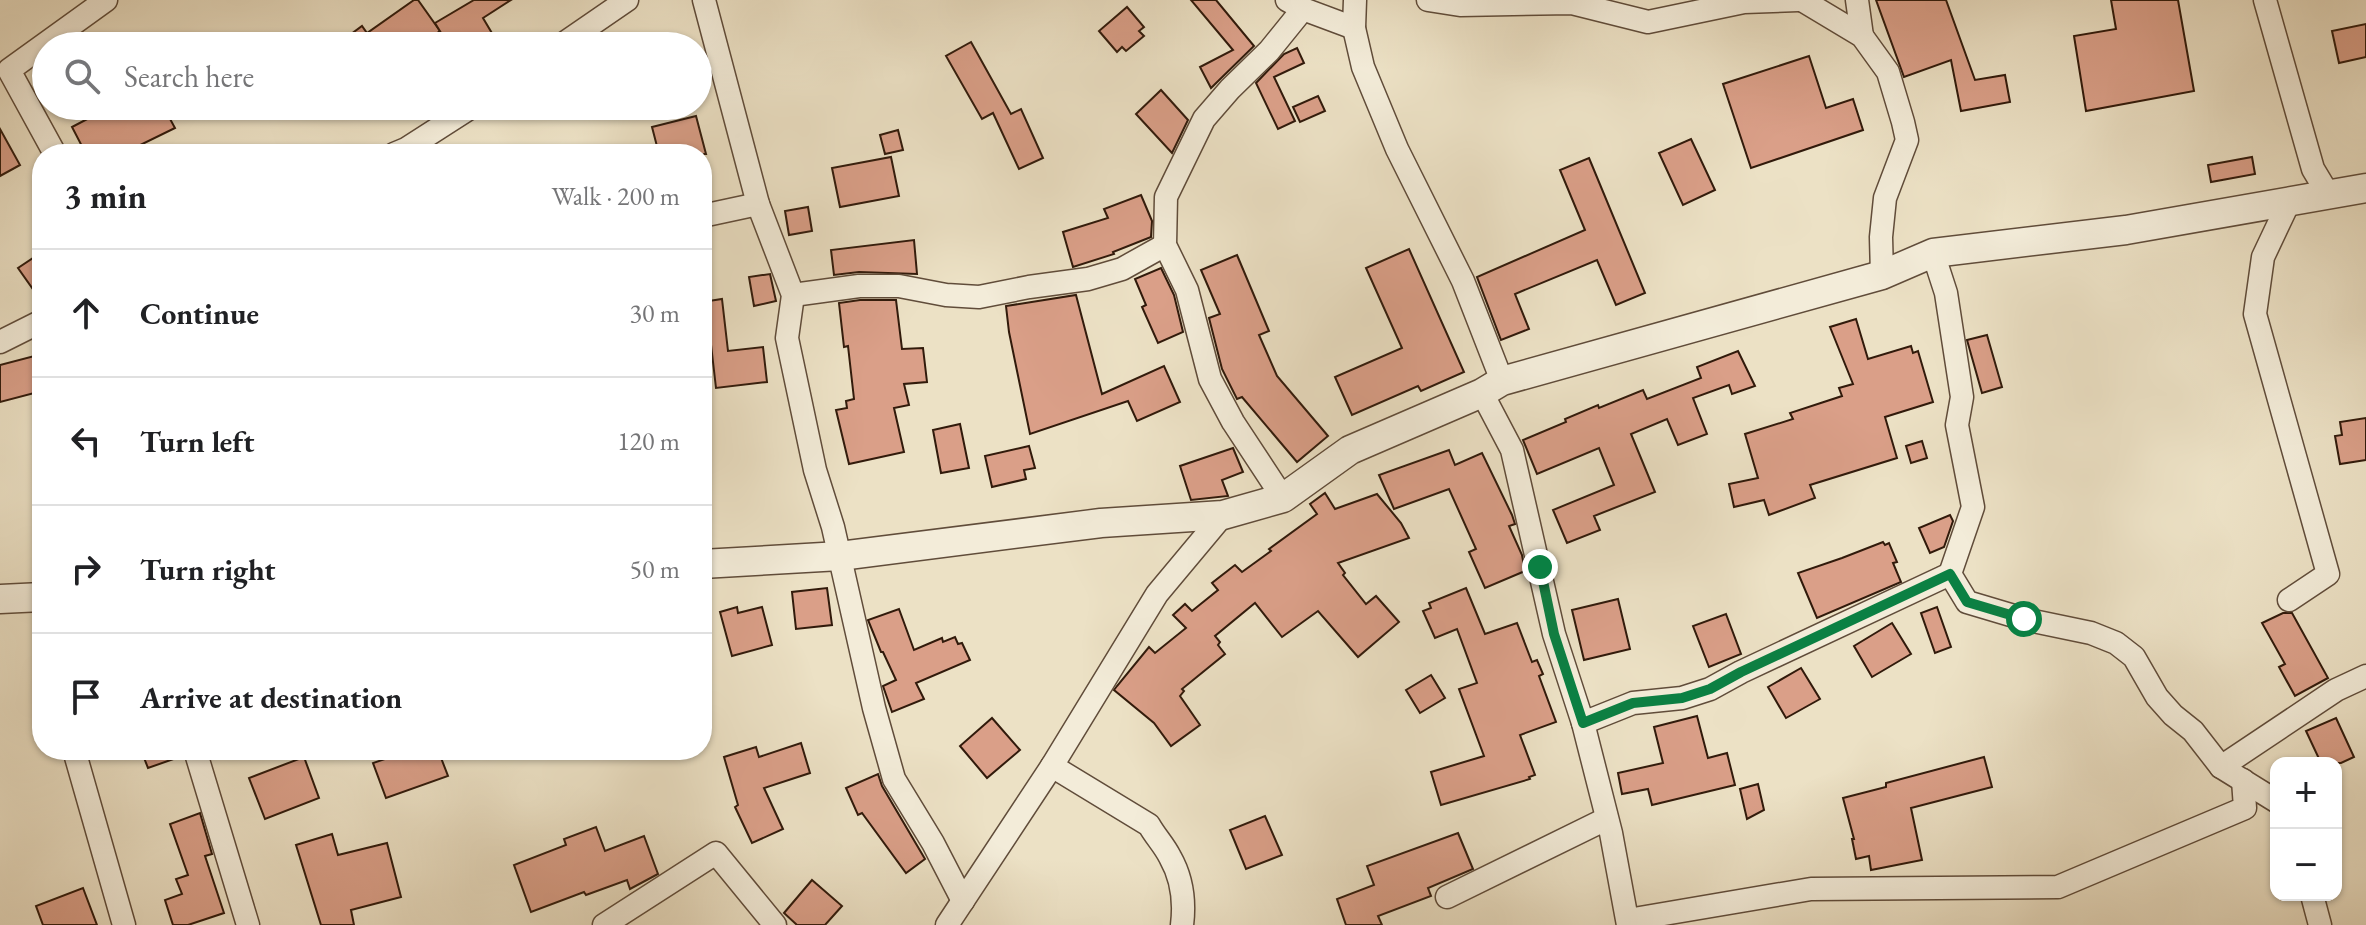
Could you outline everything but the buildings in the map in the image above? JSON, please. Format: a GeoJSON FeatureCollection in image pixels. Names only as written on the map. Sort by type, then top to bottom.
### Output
{"type":"FeatureCollection","features":[{"type":"Feature","properties":{"kind":"street"},"geometry":{"type":"LineString","coordinates":[[62,32],[106,0]]}},
{"type":"Feature","properties":{"kind":"street"},"geometry":{"type":"LineString","coordinates":[[580,32],[627,0]]}},
{"type":"Feature","properties":{"kind":"street"},"geometry":{"type":"LineString","coordinates":[[704,0],[758,204],[793,295],[787,338],[815,470],[840,556],[874,708],[894,779],[933,843],[963,901]]}},
{"type":"Feature","properties":{"kind":"street"},"geometry":{"type":"LineString","coordinates":[[1355,0],[1354,28],[1363,67],[1397,149],[1463,281],[1512,450],[1554,634],[1583,723],[1611,833],[1628,923],[1811,889],[2058,887],[2245,808],[2243,780]]}},
{"type":"Feature","properties":{"kind":"street"},"geometry":{"type":"LineString","coordinates":[[1428,0],[1460,5],[1572,3],[1648,22],[1743,1],[1800,0],[1862,36],[1888,72],[1907,140],[1885,198],[1881,237],[1882,275]]}},
{"type":"Feature","properties":{"kind":"street"},"geometry":{"type":"LineString","coordinates":[[1858,0],[1862,36]]}},
{"type":"Feature","properties":{"kind":"street"},"geometry":{"type":"LineString","coordinates":[[2265,0],[2313,169],[2328,194]]}},
{"type":"Feature","properties":{"kind":"street"},"geometry":{"type":"LineString","coordinates":[[1283,498],[1233,422],[1210,379],[1187,290],[1165,245],[1166,197],[1204,119],[1269,51],[1295,5],[1354,28]]}},
{"type":"Feature","properties":{"kind":"street"},"geometry":{"type":"LineString","coordinates":[[32,53],[9,70],[32,112]]}},
{"type":"Feature","properties":{"kind":"street"},"geometry":{"type":"LineString","coordinates":[[36,120],[50,144]]}},
{"type":"Feature","properties":{"kind":"street"},"geometry":{"type":"LineString","coordinates":[[414,144],[451,120]]}},
{"type":"Feature","properties":{"kind":"street"},"geometry":{"type":"LineString","coordinates":[[712,563],[840,556],[1101,523],[1223,515],[1283,498],[1350,450],[1492,387],[1882,275],[1933,253],[2126,230],[2366,188]]}},
{"type":"Feature","properties":{"kind":"street"},"geometry":{"type":"LineString","coordinates":[[2289,202],[2263,257],[2255,314],[2328,574],[2289,600]]}},
{"type":"Feature","properties":{"kind":"street"},"geometry":{"type":"LineString","coordinates":[[712,214],[758,204]]}},
{"type":"Feature","properties":{"kind":"street"},"geometry":{"type":"LineString","coordinates":[[793,295],[859,286],[899,286],[946,295],[979,297],[1088,279],[1122,269],[1165,245]]}},
{"type":"Feature","properties":{"kind":"street"},"geometry":{"type":"LineString","coordinates":[[1583,723],[1633,703],[1682,698],[1710,689],[1950,574],[1973,507],[1957,425],[1962,397],[1946,293],[1933,253]]}},
{"type":"Feature","properties":{"kind":"street"},"geometry":{"type":"LineString","coordinates":[[0,342],[32,326]]}},
{"type":"Feature","properties":{"kind":"street"},"geometry":{"type":"LineString","coordinates":[[947,925],[1052,766],[1157,594],[1223,515]]}},
{"type":"Feature","properties":{"kind":"street"},"geometry":{"type":"LineString","coordinates":[[1950,574],[1967,602],[2024,619],[2091,633],[2116,643],[2134,657],[2157,697],[2193,731],[2221,767],[2270,797]]}},
{"type":"Feature","properties":{"kind":"street"},"geometry":{"type":"LineString","coordinates":[[0,599],[32,597]]}},
{"type":"Feature","properties":{"kind":"street"},"geometry":{"type":"LineString","coordinates":[[2221,767],[2336,690],[2366,676]]}},
{"type":"Feature","properties":{"kind":"street"},"geometry":{"type":"LineString","coordinates":[[77,760],[124,925]]}},
{"type":"Feature","properties":{"kind":"street"},"geometry":{"type":"LineString","coordinates":[[198,760],[248,925]]}},
{"type":"Feature","properties":{"kind":"street"},"geometry":{"type":"LineString","coordinates":[[1052,766],[1149,825],[1170,856],[1183,891],[1182,925]]}},
{"type":"Feature","properties":{"kind":"street"},"geometry":{"type":"LineString","coordinates":[[1447,897],[1606,819]]}},
{"type":"Feature","properties":{"kind":"street"},"geometry":{"type":"LineString","coordinates":[[606,925],[716,853],[775,925]]}},
{"type":"Feature","properties":{"kind":"street"},"geometry":{"type":"LineString","coordinates":[[2314,901],[2320,925]]}},
{"type":"Feature","properties":{"kind":"route"},"geometry":{"type":"LineString","coordinates":[[1540,567],[1554,634],[1583,723],[1633,703],[1682,698],[1710,689],[1950,574],[1967,602],[2024,619]]}}]}
